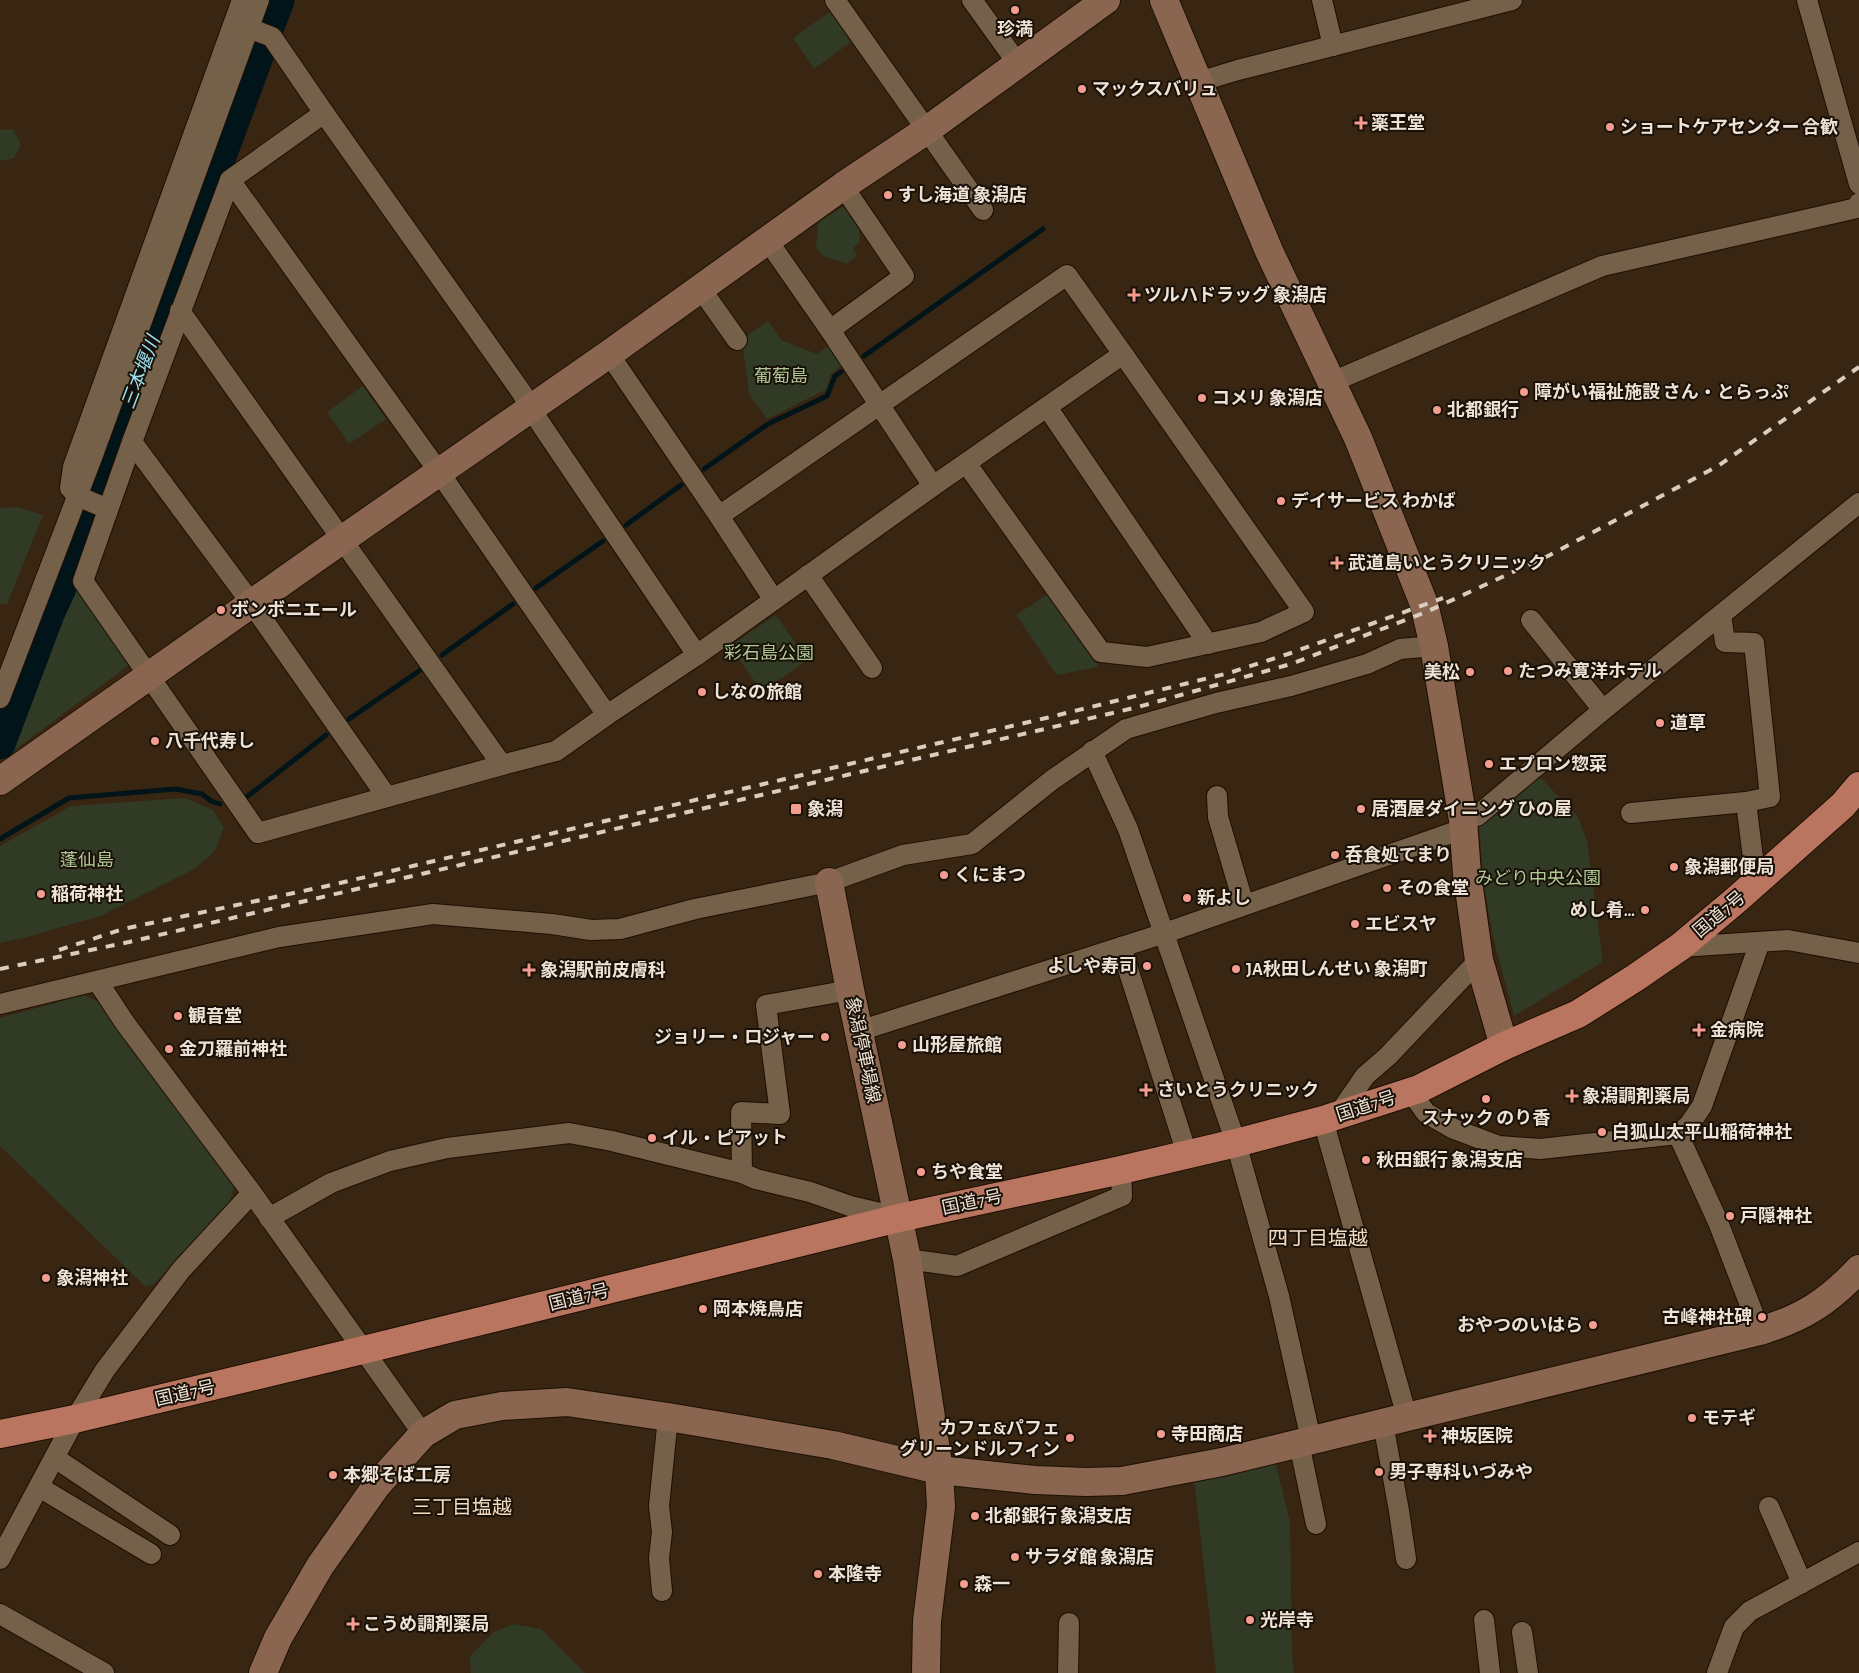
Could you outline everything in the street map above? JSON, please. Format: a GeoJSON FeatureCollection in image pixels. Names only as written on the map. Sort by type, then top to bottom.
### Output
{"type":"FeatureCollection","features":[{"type":"Feature","properties":{"kind":"highway","name":"国道7号"},"geometry":{"type":"LineString","coordinates":[[0,1434],[75,1419],[899,1218],[1236,1143],[1331,1117],[1411,1092],[1504,1046],[1578,1014],[1680,947],[1843,805],[1859,786]]}},
{"type":"Feature","properties":{"kind":"street"},"geometry":{"type":"LineString","coordinates":[[108,509],[78,497],[70,488],[73,467],[242,0]]}},
{"type":"Feature","properties":{"kind":"street"},"geometry":{"type":"LineString","coordinates":[[0,698],[78,497],[259,0]]}},
{"type":"Feature","properties":{"kind":"street"},"geometry":{"type":"LineString","coordinates":[[835,0],[983,210]]}},
{"type":"Feature","properties":{"kind":"street"},"geometry":{"type":"LineString","coordinates":[[972,0],[1018,64]]}},
{"type":"Feature","properties":{"kind":"street"},"geometry":{"type":"LineString","coordinates":[[0,781],[768,242],[843,186],[927,130],[1106,0]]}},
{"type":"Feature","properties":{"kind":"street"},"geometry":{"type":"LineString","coordinates":[[1164,0],[1269,251],[1358,438],[1424,604],[1434,646],[1463,825],[1479,960],[1504,1046]]}},
{"type":"Feature","properties":{"kind":"street"},"geometry":{"type":"LineString","coordinates":[[1322,0],[1334,46]]}},
{"type":"Feature","properties":{"kind":"street"},"geometry":{"type":"LineString","coordinates":[[1198,82],[1512,0]]}},
{"type":"Feature","properties":{"kind":"street"},"geometry":{"type":"LineString","coordinates":[[1807,0],[1859,184]]}},
{"type":"Feature","properties":{"kind":"street"},"geometry":{"type":"LineString","coordinates":[[249,28],[272,36],[324,113],[522,393],[530,408],[697,655]]}},
{"type":"Feature","properties":{"kind":"street"},"geometry":{"type":"LineString","coordinates":[[324,113],[230,180],[180,311],[83,580],[258,833],[556,751],[697,655],[933,486],[1124,354]]}},
{"type":"Feature","properties":{"kind":"street"},"geometry":{"type":"LineString","coordinates":[[230,180],[439,472],[607,715]]}},
{"type":"Feature","properties":{"kind":"street"},"geometry":{"type":"LineString","coordinates":[[830,330],[904,276],[843,186]]}},
{"type":"Feature","properties":{"kind":"street"},"geometry":{"type":"LineString","coordinates":[[1332,382],[1602,266],[1857,208],[1859,203]]}},
{"type":"Feature","properties":{"kind":"street"},"geometry":{"type":"LineString","coordinates":[[768,242],[830,330],[933,486]]}},
{"type":"Feature","properties":{"kind":"street"},"geometry":{"type":"LineString","coordinates":[[719,516],[1068,275],[1304,612],[1261,632],[1147,657],[1101,652],[966,463]]}},
{"type":"Feature","properties":{"kind":"street"},"geometry":{"type":"LineString","coordinates":[[701,289],[738,340]]}},
{"type":"Feature","properties":{"kind":"street"},"geometry":{"type":"LineString","coordinates":[[180,311],[502,765]]}},
{"type":"Feature","properties":{"kind":"street"},"geometry":{"type":"LineString","coordinates":[[609,354],[774,600]]}},
{"type":"Feature","properties":{"kind":"street"},"geometry":{"type":"LineString","coordinates":[[1047,408],[1208,644]]}},
{"type":"Feature","properties":{"kind":"street"},"geometry":{"type":"LineString","coordinates":[[132,442],[252,604],[387,797]]}},
{"type":"Feature","properties":{"kind":"street"},"geometry":{"type":"LineString","coordinates":[[859,1031],[1165,933],[1463,825],[1478,816],[1604,710],[1859,503]]}},
{"type":"Feature","properties":{"kind":"street"},"geometry":{"type":"LineString","coordinates":[[808,575],[872,668]]}},
{"type":"Feature","properties":{"kind":"street"},"geometry":{"type":"LineString","coordinates":[[1631,812],[1746,802],[1770,797],[1754,643],[1725,642],[1721,615]]}},
{"type":"Feature","properties":{"kind":"street"},"geometry":{"type":"LineString","coordinates":[[1531,620],[1604,710]]}},
{"type":"Feature","properties":{"kind":"street"},"geometry":{"type":"LineString","coordinates":[[0,1004],[98,982],[279,936],[433,914],[552,924],[591,930],[620,929],[694,909],[829,882],[903,855],[972,844],[1092,751],[1126,729],[1216,703],[1291,686],[1357,667],[1400,649],[1434,646]]}},
{"type":"Feature","properties":{"kind":"street"},"geometry":{"type":"LineString","coordinates":[[1092,751],[1128,829],[1236,1143],[1279,1296],[1305,1441],[1316,1524]]}},
{"type":"Feature","properties":{"kind":"street"},"geometry":{"type":"LineString","coordinates":[[1217,796],[1218,817],[1244,905]]}},
{"type":"Feature","properties":{"kind":"street"},"geometry":{"type":"LineString","coordinates":[[1746,802],[1756,882]]}},
{"type":"Feature","properties":{"kind":"street","name":"象潟停車場線"},"geometry":{"type":"LineString","coordinates":[[829,882],[907,1259],[939,1470],[942,1507],[927,1621],[926,1673]]}},
{"type":"Feature","properties":{"kind":"street"},"geometry":{"type":"LineString","coordinates":[[1680,947],[1788,940],[1859,953]]}},
{"type":"Feature","properties":{"kind":"street"},"geometry":{"type":"LineString","coordinates":[[1411,1092],[1426,1112],[1454,1129],[1499,1146],[1540,1149],[1678,1134],[1689,1126],[1702,1106],[1760,942]]}},
{"type":"Feature","properties":{"kind":"street"},"geometry":{"type":"LineString","coordinates":[[1121,947],[1187,1154]]}},
{"type":"Feature","properties":{"kind":"street"},"geometry":{"type":"LineString","coordinates":[[1406,1559],[1399,1511],[1395,1420],[1331,1117],[1366,1076],[1388,1056],[1479,960]]}},
{"type":"Feature","properties":{"kind":"street"},"geometry":{"type":"LineString","coordinates":[[98,982],[130,1029],[270,1218],[423,1434]]}},
{"type":"Feature","properties":{"kind":"street"},"geometry":{"type":"LineString","coordinates":[[742,1173],[741,1112],[780,1114],[766,1005],[850,990]]}},
{"type":"Feature","properties":{"kind":"street"},"geometry":{"type":"LineString","coordinates":[[270,1218],[332,1183],[390,1161],[447,1148],[569,1132],[742,1173],[756,1179],[810,1192],[850,1206],[899,1218]]}},
{"type":"Feature","properties":{"kind":"street"},"geometry":{"type":"LineString","coordinates":[[1678,1134],[1718,1222],[1760,1331]]}},
{"type":"Feature","properties":{"kind":"street"},"geometry":{"type":"LineString","coordinates":[[907,1259],[957,1266],[1122,1196],[1121,1170]]}},
{"type":"Feature","properties":{"kind":"street"},"geometry":{"type":"LineString","coordinates":[[0,1559],[75,1419],[106,1370],[181,1270],[252,1193]]}},
{"type":"Feature","properties":{"kind":"street"},"geometry":{"type":"LineString","coordinates":[[264,1673],[278,1638],[320,1566],[377,1485],[423,1434],[454,1415],[502,1406],[567,1402],[668,1416],[834,1445],[939,1470],[1052,1481],[1122,1481],[1222,1462],[1618,1364],[1760,1331],[1802,1316],[1827,1300],[1859,1269]]}},
{"type":"Feature","properties":{"kind":"street"},"geometry":{"type":"LineString","coordinates":[[662,1591],[659,1558],[662,1532],[658,1506],[668,1416]]}},
{"type":"Feature","properties":{"kind":"street"},"geometry":{"type":"LineString","coordinates":[[55,1458],[170,1535]]}},
{"type":"Feature","properties":{"kind":"street"},"geometry":{"type":"LineString","coordinates":[[39,1486],[151,1554]]}},
{"type":"Feature","properties":{"kind":"street"},"geometry":{"type":"LineString","coordinates":[[1769,1507],[1802,1583]]}},
{"type":"Feature","properties":{"kind":"street"},"geometry":{"type":"LineString","coordinates":[[1717,1673],[1734,1628],[1750,1611],[1859,1552]]}},
{"type":"Feature","properties":{"kind":"street"},"geometry":{"type":"LineString","coordinates":[[0,1614],[104,1673]]}},
{"type":"Feature","properties":{"kind":"street"},"geometry":{"type":"LineString","coordinates":[[1484,1620],[1490,1673]]}},
{"type":"Feature","properties":{"kind":"street"},"geometry":{"type":"LineString","coordinates":[[1068,1673],[1069,1623]]}},
{"type":"Feature","properties":{"kind":"street"},"geometry":{"type":"LineString","coordinates":[[1522,1632],[1528,1673]]}},
{"type":"Feature","properties":{"kind":"green space"},"geometry":{"type":"Polygon","coordinates":[[[830,12],[851,42],[814,69],[793,38],[830,12]]]}},
{"type":"Feature","properties":{"kind":"green space"},"geometry":{"type":"Polygon","coordinates":[[[13,129],[21,145],[14,158],[1,161],[0,130],[13,129]]]}},
{"type":"Feature","properties":{"kind":"green space"},"geometry":{"type":"Polygon","coordinates":[[[848,204],[863,227],[859,231],[860,242],[853,248],[857,256],[846,264],[823,256],[816,248],[818,222],[848,204]]]}},
{"type":"Feature","properties":{"kind":"green space","name":"葡萄島"},"geometry":{"type":"Polygon","coordinates":[[[768,321],[781,340],[817,354],[830,345],[843,364],[830,375],[827,389],[767,419],[749,394],[742,339],[768,321]]]}},
{"type":"Feature","properties":{"kind":"green space"},"geometry":{"type":"Polygon","coordinates":[[[363,386],[386,419],[349,444],[327,412],[363,386]]]}},
{"type":"Feature","properties":{"kind":"green space"},"geometry":{"type":"Polygon","coordinates":[[[18,507],[43,515],[7,604],[0,604],[0,508],[18,507]]]}},
{"type":"Feature","properties":{"kind":"green space"},"geometry":{"type":"Polygon","coordinates":[[[74,584],[129,665],[12,752],[74,584]]]}},
{"type":"Feature","properties":{"kind":"green space"},"geometry":{"type":"Polygon","coordinates":[[[1048,594],[1099,667],[1057,675],[1016,615],[1048,594]]]}},
{"type":"Feature","properties":{"kind":"green space","name":"彩石島公園"},"geometry":{"type":"Polygon","coordinates":[[[776,615],[807,660],[762,692],[730,646],[776,615]]]}},
{"type":"Feature","properties":{"kind":"green space","name":"みどり中央公園"},"geometry":{"type":"Polygon","coordinates":[[[1541,778],[1578,817],[1587,841],[1603,962],[1514,1016],[1493,937],[1484,884],[1479,826],[1529,784],[1541,778]]]}},
{"type":"Feature","properties":{"kind":"green space","name":"蓬仙島"},"geometry":{"type":"Polygon","coordinates":[[[185,798],[213,810],[224,828],[215,851],[196,868],[100,916],[0,943],[0,846],[71,806],[185,798]]]}},
{"type":"Feature","properties":{"kind":"green space"},"geometry":{"type":"Polygon","coordinates":[[[84,995],[98,1002],[234,1186],[230,1202],[154,1284],[146,1287],[0,1146],[0,1018],[84,995]]]}},
{"type":"Feature","properties":{"kind":"green space"},"geometry":{"type":"Polygon","coordinates":[[[1275,1461],[1290,1522],[1294,1673],[1216,1673],[1194,1479],[1275,1461]]]}},
{"type":"Feature","properties":{"kind":"green space"},"geometry":{"type":"Polygon","coordinates":[[[514,1624],[541,1629],[585,1673],[471,1673],[470,1656],[494,1632],[514,1624]]]}},
{"type":"Feature","properties":{"kind":"waterway","name":"三本堰川"},"geometry":{"type":"LineString","coordinates":[[0,744],[49,614],[60,590],[279,0]]}},
{"type":"Feature","properties":{"kind":"waterway"},"geometry":{"type":"LineString","coordinates":[[864,356],[1043,229]]}},
{"type":"Feature","properties":{"kind":"waterway"},"geometry":{"type":"LineString","coordinates":[[704,469],[768,424],[827,396],[835,376],[841,372]]}},
{"type":"Feature","properties":{"kind":"waterway"},"geometry":{"type":"LineString","coordinates":[[626,525],[681,485]]}},
{"type":"Feature","properties":{"kind":"waterway"},"geometry":{"type":"LineString","coordinates":[[536,588],[603,541]]}},
{"type":"Feature","properties":{"kind":"waterway"},"geometry":{"type":"LineString","coordinates":[[442,655],[513,604]]}},
{"type":"Feature","properties":{"kind":"waterway"},"geometry":{"type":"LineString","coordinates":[[349,719],[419,671]]}},
{"type":"Feature","properties":{"kind":"waterway"},"geometry":{"type":"LineString","coordinates":[[248,796],[326,735]]}},
{"type":"Feature","properties":{"kind":"waterway"},"geometry":{"type":"LineString","coordinates":[[0,839],[69,798],[175,789],[202,794],[211,801],[220,804]]}},
{"type":"Feature","properties":{"kind":"railway"},"geometry":{"type":"LineString","coordinates":[[0,969],[129,942],[1138,707],[1291,664],[1426,612],[1548,556],[1718,466],[1859,367]]}},
{"type":"Feature","properties":{"kind":"railway"},"geometry":{"type":"LineString","coordinates":[[59,950],[123,929],[327,886],[1046,718],[1229,673],[1288,654],[1443,598]]}},
{"type":"Feature","properties":{"kind":"place","name":"珍満"},"geometry":{"type":"Point","coordinates":[1015,10]}},
{"type":"Feature","properties":{"kind":"place","name":"マックスバリュ"},"geometry":{"type":"Point","coordinates":[1082,89]}},
{"type":"Feature","properties":{"kind":"place","name":"薬王堂"},"geometry":{"type":"Point","coordinates":[1361,123]}},
{"type":"Feature","properties":{"kind":"place","name":"ショートケアセンター 合歓"},"geometry":{"type":"Point","coordinates":[1610,127]}},
{"type":"Feature","properties":{"kind":"place","name":"すし海道 象潟店"},"geometry":{"type":"Point","coordinates":[888,195]}},
{"type":"Feature","properties":{"kind":"place","name":"ツルハドラッグ 象潟店"},"geometry":{"type":"Point","coordinates":[1134,295]}},
{"type":"Feature","properties":{"kind":"place","name":"障がい福祉施設 さん・とらっぷ"},"geometry":{"type":"Point","coordinates":[1524,392]}},
{"type":"Feature","properties":{"kind":"place","name":"コメリ 象潟店"},"geometry":{"type":"Point","coordinates":[1202,398]}},
{"type":"Feature","properties":{"kind":"place","name":"北都銀行"},"geometry":{"type":"Point","coordinates":[1437,410]}},
{"type":"Feature","properties":{"kind":"place","name":"デイサービス わかば"},"geometry":{"type":"Point","coordinates":[1281,501]}},
{"type":"Feature","properties":{"kind":"place","name":"武道島いとうクリニック"},"geometry":{"type":"Point","coordinates":[1337,563]}},
{"type":"Feature","properties":{"kind":"place","name":"ボンボニエール"},"geometry":{"type":"Point","coordinates":[221,610]}},
{"type":"Feature","properties":{"kind":"place","name":"たつみ寛洋ホテル"},"geometry":{"type":"Point","coordinates":[1508,671]}},
{"type":"Feature","properties":{"kind":"place","name":"美松"},"geometry":{"type":"Point","coordinates":[1470,672]}},
{"type":"Feature","properties":{"kind":"place","name":"しなの旅館"},"geometry":{"type":"Point","coordinates":[702,692]}},
{"type":"Feature","properties":{"kind":"place","name":"道草"},"geometry":{"type":"Point","coordinates":[1660,723]}},
{"type":"Feature","properties":{"kind":"place","name":"八千代寿し"},"geometry":{"type":"Point","coordinates":[155,741]}},
{"type":"Feature","properties":{"kind":"place","name":"エプロン惣菜"},"geometry":{"type":"Point","coordinates":[1489,764]}},
{"type":"Feature","properties":{"kind":"place","name":"象潟"},"geometry":{"type":"Point","coordinates":[796,809]}},
{"type":"Feature","properties":{"kind":"place","name":"居酒屋ダイニング ひの屋"},"geometry":{"type":"Point","coordinates":[1361,809]}},
{"type":"Feature","properties":{"kind":"place","name":"呑食処てまり"},"geometry":{"type":"Point","coordinates":[1335,855]}},
{"type":"Feature","properties":{"kind":"place","name":"象潟郵便局"},"geometry":{"type":"Point","coordinates":[1674,867]}},
{"type":"Feature","properties":{"kind":"place","name":"くにまつ"},"geometry":{"type":"Point","coordinates":[944,875]}},
{"type":"Feature","properties":{"kind":"place","name":"その食堂"},"geometry":{"type":"Point","coordinates":[1387,888]}},
{"type":"Feature","properties":{"kind":"place","name":"稲荷神社"},"geometry":{"type":"Point","coordinates":[41,894]}},
{"type":"Feature","properties":{"kind":"place","name":"新よし"},"geometry":{"type":"Point","coordinates":[1187,898]}},
{"type":"Feature","properties":{"kind":"place","name":"めし肴…"},"geometry":{"type":"Point","coordinates":[1645,910]}},
{"type":"Feature","properties":{"kind":"place","name":"エビスヤ"},"geometry":{"type":"Point","coordinates":[1355,924]}},
{"type":"Feature","properties":{"kind":"place","name":"よしや寿司"},"geometry":{"type":"Point","coordinates":[1147,966]}},
{"type":"Feature","properties":{"kind":"place","name":"JA秋田しんせい 象潟町"},"geometry":{"type":"Point","coordinates":[1236,969]}},
{"type":"Feature","properties":{"kind":"place","name":"象潟駅前皮膚科"},"geometry":{"type":"Point","coordinates":[529,970]}},
{"type":"Feature","properties":{"kind":"place","name":"観音堂"},"geometry":{"type":"Point","coordinates":[178,1016]}},
{"type":"Feature","properties":{"kind":"place","name":"金病院"},"geometry":{"type":"Point","coordinates":[1699,1030]}},
{"type":"Feature","properties":{"kind":"place","name":"ジョリー・ロジャー"},"geometry":{"type":"Point","coordinates":[825,1037]}},
{"type":"Feature","properties":{"kind":"place","name":"山形屋旅館"},"geometry":{"type":"Point","coordinates":[902,1045]}},
{"type":"Feature","properties":{"kind":"place","name":"金刀羅前神社"},"geometry":{"type":"Point","coordinates":[169,1049]}},
{"type":"Feature","properties":{"kind":"place","name":"さいとうクリニック"},"geometry":{"type":"Point","coordinates":[1146,1090]}},
{"type":"Feature","properties":{"kind":"place","name":"象潟調剤薬局"},"geometry":{"type":"Point","coordinates":[1572,1096]}},
{"type":"Feature","properties":{"kind":"place","name":"スナック のり香"},"geometry":{"type":"Point","coordinates":[1486,1099]}},
{"type":"Feature","properties":{"kind":"place","name":"白狐山太平山稲荷神社"},"geometry":{"type":"Point","coordinates":[1602,1132]}},
{"type":"Feature","properties":{"kind":"place","name":"イル・ピアット"},"geometry":{"type":"Point","coordinates":[652,1138]}},
{"type":"Feature","properties":{"kind":"place","name":"秋田銀行 象潟支店"},"geometry":{"type":"Point","coordinates":[1366,1160]}},
{"type":"Feature","properties":{"kind":"place","name":"ちや食堂"},"geometry":{"type":"Point","coordinates":[921,1172]}},
{"type":"Feature","properties":{"kind":"place","name":"戸隠神社"},"geometry":{"type":"Point","coordinates":[1730,1216]}},
{"type":"Feature","properties":{"kind":"place","name":"象潟神社"},"geometry":{"type":"Point","coordinates":[46,1278]}},
{"type":"Feature","properties":{"kind":"place","name":"岡本焼鳥店"},"geometry":{"type":"Point","coordinates":[703,1309]}},
{"type":"Feature","properties":{"kind":"place","name":"古峰神社碑"},"geometry":{"type":"Point","coordinates":[1762,1317]}},
{"type":"Feature","properties":{"kind":"place","name":"おやつのいはら"},"geometry":{"type":"Point","coordinates":[1593,1325]}},
{"type":"Feature","properties":{"kind":"place","name":"モテギ"},"geometry":{"type":"Point","coordinates":[1692,1418]}},
{"type":"Feature","properties":{"kind":"place","name":"寺田商店"},"geometry":{"type":"Point","coordinates":[1161,1434]}},
{"type":"Feature","properties":{"kind":"place","name":"神坂医院"},"geometry":{"type":"Point","coordinates":[1430,1436]}},
{"type":"Feature","properties":{"kind":"place","name":"カフェ&パフェ グリーンドルフィン"},"geometry":{"type":"Point","coordinates":[1070,1438]}},
{"type":"Feature","properties":{"kind":"place","name":"男子専科いづみや"},"geometry":{"type":"Point","coordinates":[1379,1472]}},
{"type":"Feature","properties":{"kind":"place","name":"本郷そば工房"},"geometry":{"type":"Point","coordinates":[333,1475]}},
{"type":"Feature","properties":{"kind":"place","name":"北都銀行 象潟支店"},"geometry":{"type":"Point","coordinates":[975,1516]}},
{"type":"Feature","properties":{"kind":"place","name":"サラダ館 象潟店"},"geometry":{"type":"Point","coordinates":[1015,1557]}},
{"type":"Feature","properties":{"kind":"place","name":"本隆寺"},"geometry":{"type":"Point","coordinates":[818,1574]}},
{"type":"Feature","properties":{"kind":"place","name":"森一"},"geometry":{"type":"Point","coordinates":[964,1584]}},
{"type":"Feature","properties":{"kind":"place","name":"光岸寺"},"geometry":{"type":"Point","coordinates":[1250,1620]}},
{"type":"Feature","properties":{"kind":"place","name":"こうめ調剤薬局"},"geometry":{"type":"Point","coordinates":[353,1624]}},
{"type":"Feature","properties":{"kind":"district","name":"四丁目塩越"},"geometry":{"type":"Point","coordinates":[1318,1238]}},
{"type":"Feature","properties":{"kind":"district","name":"三丁目塩越"},"geometry":{"type":"Point","coordinates":[462,1507]}}]}
